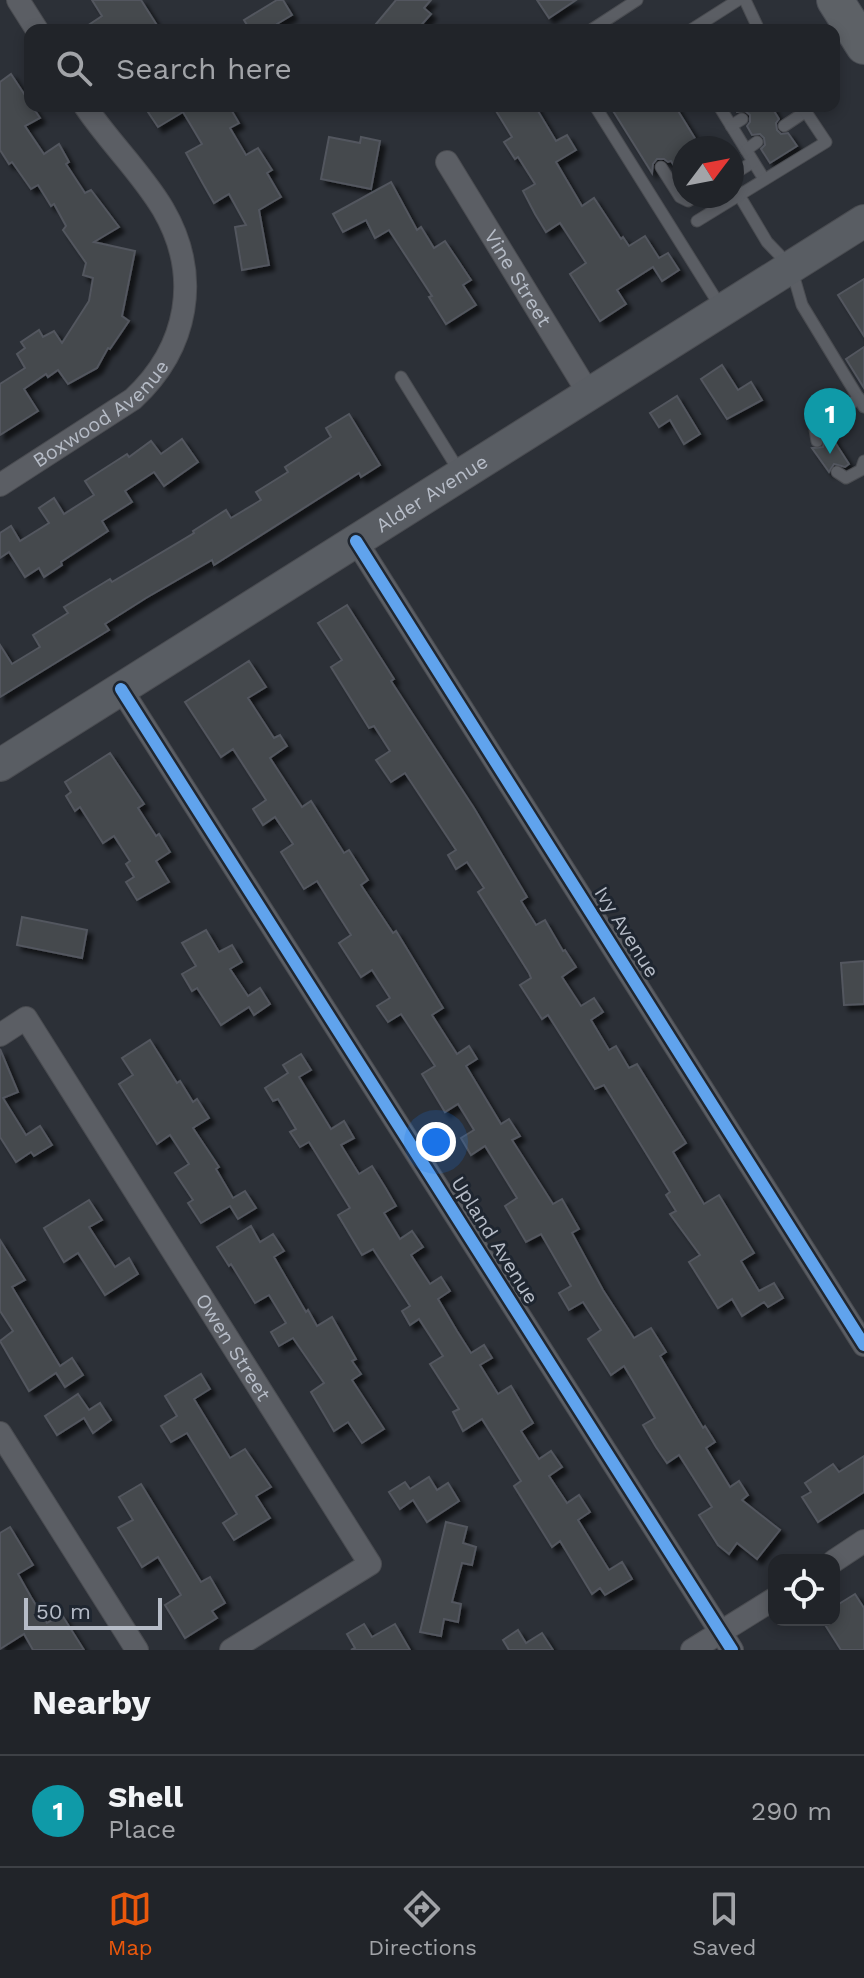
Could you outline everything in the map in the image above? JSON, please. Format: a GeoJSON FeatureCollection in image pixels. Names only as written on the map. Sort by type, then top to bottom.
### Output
{"type":"FeatureCollection","features":[{"type":"Feature","properties":{"kind":"main road"},"geometry":{"type":"LineString","coordinates":[[842,2],[864,46]]}},
{"type":"Feature","properties":{"kind":"main road","name":"Alder Avenue"},"geometry":{"type":"LineString","coordinates":[[0,765],[864,221]]}},
{"type":"Feature","properties":{"kind":"street"},"geometry":{"type":"LineString","coordinates":[[18,0],[33,24]]}},
{"type":"Feature","properties":{"kind":"street","name":"Boxwood Avenue"},"geometry":{"type":"LineString","coordinates":[[0,485],[133,399],[150,383],[165,361],[182,324],[185,280],[178,241],[163,210],[90,112]]}},
{"type":"Feature","properties":{"kind":"street","name":"Vine Street"},"geometry":{"type":"LineString","coordinates":[[447,162],[589,394]]}},
{"type":"Feature","properties":{"kind":"street","name":"Ivy Avenue"},"geometry":{"type":"LineString","coordinates":[[356,541],[864,1345]]}},
{"type":"Feature","properties":{"kind":"street","name":"Upland Avenue"},"geometry":{"type":"LineString","coordinates":[[121,689],[726,1641]]}},
{"type":"Feature","properties":{"kind":"street","name":"Owen Street"},"geometry":{"type":"LineString","coordinates":[[0,1035],[26,1018],[370,1564],[231,1650]]}},
{"type":"Feature","properties":{"kind":"street"},"geometry":{"type":"LineString","coordinates":[[0,1433],[137,1650]]}},
{"type":"Feature","properties":{"kind":"street"},"geometry":{"type":"LineString","coordinates":[[840,1557],[864,1541]]}},
{"type":"Feature","properties":{"kind":"street"},"geometry":{"type":"LineString","coordinates":[[692,1650],[726,1641],[768,1604]]}},
{"type":"Feature","properties":{"kind":"lane"},"geometry":{"type":"LineString","coordinates":[[600,24],[637,0]]}},
{"type":"Feature","properties":{"kind":"lane"},"geometry":{"type":"LineString","coordinates":[[700,24],[738,0]]}},
{"type":"Feature","properties":{"kind":"lane"},"geometry":{"type":"LineString","coordinates":[[745,0],[756,24]]}},
{"type":"Feature","properties":{"kind":"lane"},"geometry":{"type":"LineString","coordinates":[[599,112],[723,310]]}},
{"type":"Feature","properties":{"kind":"lane"},"geometry":{"type":"LineString","coordinates":[[725,112],[736,122],[746,150],[764,179]]}},
{"type":"Feature","properties":{"kind":"lane"},"geometry":{"type":"LineString","coordinates":[[784,126],[800,112]]}},
{"type":"Feature","properties":{"kind":"lane"},"geometry":{"type":"LineString","coordinates":[[744,192],[826,142],[806,112]]}},
{"type":"Feature","properties":{"kind":"lane"},"geometry":{"type":"LineString","coordinates":[[746,150],[757,142]]}},
{"type":"Feature","properties":{"kind":"lane"},"geometry":{"type":"LineString","coordinates":[[744,168],[753,162]]}},
{"type":"Feature","properties":{"kind":"lane"},"geometry":{"type":"LineString","coordinates":[[661,167],[672,184]]}},
{"type":"Feature","properties":{"kind":"lane"},"geometry":{"type":"LineString","coordinates":[[744,203],[767,242],[791,267],[802,305],[861,403],[821,423],[815,430],[817,441]]}},
{"type":"Feature","properties":{"kind":"lane"},"geometry":{"type":"LineString","coordinates":[[697,221],[718,208]]}},
{"type":"Feature","properties":{"kind":"lane"},"geometry":{"type":"LineString","coordinates":[[401,377],[461,475]]}},
{"type":"Feature","properties":{"kind":"lane"},"geometry":{"type":"LineString","coordinates":[[837,472],[846,478],[861,470],[864,461]]}},
{"type":"Feature","properties":{"kind":"building"},"geometry":{"type":"Polygon","coordinates":[[[92,0],[141,0],[156,24],[90,24],[102,16],[92,0]]]}},
{"type":"Feature","properties":{"kind":"building"},"geometry":{"type":"Polygon","coordinates":[[[277,0],[283,0],[292,15],[277,24],[246,24],[244,20],[277,0]]]}},
{"type":"Feature","properties":{"kind":"building"},"geometry":{"type":"Polygon","coordinates":[[[396,0],[431,0],[424,8],[431,14],[422,24],[376,24],[396,0]]]}},
{"type":"Feature","properties":{"kind":"building"},"geometry":{"type":"Polygon","coordinates":[[[537,0],[576,0],[549,18],[537,0]]]}},
{"type":"Feature","properties":{"kind":"building"},"geometry":{"type":"Polygon","coordinates":[[[11,74],[24,94],[24,112],[36,112],[40,118],[25,126],[44,154],[59,144],[69,162],[66,164],[85,193],[91,190],[119,227],[94,242],[135,251],[122,316],[129,321],[97,368],[68,384],[58,370],[24,389],[38,411],[0,435],[0,384],[25,368],[17,354],[25,348],[21,342],[39,330],[43,337],[54,331],[62,343],[89,301],[93,278],[83,275],[86,263],[63,230],[66,226],[54,204],[51,206],[38,185],[31,189],[0,150],[0,82],[11,74]]]}},
{"type":"Feature","properties":{"kind":"building"},"geometry":{"type":"Polygon","coordinates":[[[148,112],[183,112],[158,127],[148,112]]]}},
{"type":"Feature","properties":{"kind":"building"},"geometry":{"type":"Polygon","coordinates":[[[183,112],[233,112],[239,123],[230,128],[246,155],[258,148],[272,170],[267,173],[281,197],[259,210],[269,265],[242,270],[235,227],[246,225],[229,194],[214,203],[186,153],[202,144],[183,112]]]}},
{"type":"Feature","properties":{"kind":"building"},"geometry":{"type":"Polygon","coordinates":[[[497,112],[539,112],[556,141],[567,135],[576,150],[556,162],[582,206],[594,198],[629,246],[645,236],[659,258],[668,253],[679,270],[662,281],[653,267],[617,290],[626,304],[600,321],[570,274],[586,263],[560,223],[546,232],[523,191],[535,184],[504,142],[512,137],[497,112]]]}},
{"type":"Feature","properties":{"kind":"building"},"geometry":{"type":"Polygon","coordinates":[[[614,112],[679,112],[694,136],[672,136],[672,163],[657,159],[652,173],[614,112]]]}},
{"type":"Feature","properties":{"kind":"building"},"geometry":{"type":"Polygon","coordinates":[[[746,112],[775,112],[779,119],[777,130],[781,134],[788,133],[797,146],[770,163],[761,149],[765,145],[764,138],[760,134],[752,135],[747,126],[750,115],[746,112]]]}},
{"type":"Feature","properties":{"kind":"building"},"geometry":{"type":"Polygon","coordinates":[[[329,137],[360,143],[361,137],[380,141],[371,189],[321,179],[329,137]]]}},
{"type":"Feature","properties":{"kind":"building"},"geometry":{"type":"Polygon","coordinates":[[[391,182],[417,230],[421,227],[434,248],[445,241],[471,280],[463,285],[476,305],[446,324],[429,297],[432,296],[389,230],[375,238],[366,220],[343,232],[333,214],[391,182]]]}},
{"type":"Feature","properties":{"kind":"building"},"geometry":{"type":"Polygon","coordinates":[[[864,279],[864,336],[838,295],[864,279]]]}},
{"type":"Feature","properties":{"kind":"building"},"geometry":{"type":"Polygon","coordinates":[[[864,347],[864,388],[846,359],[864,347]]]}},
{"type":"Feature","properties":{"kind":"building"},"geometry":{"type":"Polygon","coordinates":[[[722,365],[738,390],[751,382],[762,400],[727,419],[701,379],[722,365]]]}},
{"type":"Feature","properties":{"kind":"building"},"geometry":{"type":"Polygon","coordinates":[[[677,396],[700,434],[684,444],[670,420],[659,427],[650,413],[677,396]]]}},
{"type":"Feature","properties":{"kind":"building"},"geometry":{"type":"Polygon","coordinates":[[[349,414],[380,465],[361,477],[359,473],[214,565],[212,560],[146,598],[105,624],[109,630],[0,697],[0,645],[12,664],[40,647],[33,635],[68,613],[64,607],[194,533],[226,510],[231,518],[261,500],[256,492],[288,472],[285,467],[331,437],[326,428],[349,414]]]}},
{"type":"Feature","properties":{"kind":"building"},"geometry":{"type":"Polygon","coordinates":[[[829,433],[849,464],[845,467],[834,464],[829,472],[812,448],[823,447],[825,436],[829,433]]]}},
{"type":"Feature","properties":{"kind":"building"},"geometry":{"type":"Polygon","coordinates":[[[182,439],[198,462],[164,486],[154,472],[125,491],[132,502],[102,521],[108,531],[44,577],[39,568],[25,577],[9,552],[0,558],[0,533],[11,526],[20,541],[49,523],[39,508],[54,498],[64,514],[94,495],[85,481],[127,454],[129,457],[151,441],[161,454],[182,439]]]}},
{"type":"Feature","properties":{"kind":"building"},"geometry":{"type":"Polygon","coordinates":[[[347,605],[394,679],[391,681],[474,808],[527,897],[521,901],[536,925],[545,920],[576,967],[562,977],[581,1006],[594,998],[603,1012],[591,1020],[609,1050],[616,1046],[629,1068],[637,1064],[686,1143],[673,1152],[704,1204],[719,1195],[754,1253],[741,1261],[759,1291],[774,1283],[783,1298],[768,1307],[764,1302],[742,1316],[732,1299],[718,1308],[689,1262],[700,1255],[670,1214],[676,1211],[666,1195],[670,1192],[604,1085],[595,1089],[548,1015],[542,1019],[520,985],[531,978],[478,892],[484,888],[467,862],[456,869],[448,855],[456,850],[405,773],[391,782],[376,760],[390,751],[374,726],[369,728],[331,667],[342,660],[318,623],[347,605]]]}},
{"type":"Feature","properties":{"kind":"building"},"geometry":{"type":"Polygon","coordinates":[[[249,661],[266,687],[248,698],[274,738],[280,735],[287,746],[270,758],[302,807],[311,801],[344,853],[349,850],[368,880],[361,885],[393,933],[396,931],[443,1008],[432,1015],[457,1054],[469,1046],[477,1059],[466,1066],[501,1124],[509,1119],[520,1136],[512,1140],[553,1204],[562,1199],[579,1229],[572,1233],[634,1338],[651,1328],[666,1352],[660,1356],[703,1428],[705,1426],[715,1442],[706,1448],[730,1487],[739,1481],[748,1495],[742,1500],[780,1530],[757,1559],[737,1543],[729,1554],[718,1545],[699,1515],[712,1507],[679,1455],[667,1463],[656,1447],[643,1425],[655,1418],[624,1366],[611,1375],[588,1339],[601,1330],[583,1302],[569,1310],[559,1293],[571,1286],[541,1234],[526,1242],[505,1206],[517,1198],[485,1146],[471,1155],[461,1138],[474,1130],[458,1104],[445,1112],[422,1074],[435,1066],[401,1014],[388,1022],[377,1006],[390,998],[372,970],[361,977],[339,943],[351,935],[317,881],[304,889],[281,852],[293,844],[275,817],[263,825],[253,809],[266,800],[233,749],[221,757],[185,702],[249,661]]]}},
{"type":"Feature","properties":{"kind":"building"},"geometry":{"type":"Polygon","coordinates":[[[110,753],[144,804],[138,808],[170,852],[156,861],[169,882],[137,900],[126,882],[134,877],[126,864],[130,861],[114,836],[103,843],[80,807],[75,811],[66,796],[71,792],[65,782],[110,753]]]}},
{"type":"Feature","properties":{"kind":"building"},"geometry":{"type":"Polygon","coordinates":[[[22,917],[87,930],[82,958],[17,945],[22,917]]]}},
{"type":"Feature","properties":{"kind":"building"},"geometry":{"type":"Polygon","coordinates":[[[206,930],[219,952],[232,945],[242,962],[230,969],[248,996],[260,988],[270,1004],[254,1015],[249,1007],[221,1025],[197,988],[192,991],[182,974],[196,966],[182,943],[206,930]]]}},
{"type":"Feature","properties":{"kind":"building"},"geometry":{"type":"Polygon","coordinates":[[[864,961],[864,1004],[844,1005],[841,963],[864,961]]]}},
{"type":"Feature","properties":{"kind":"building"},"geometry":{"type":"Polygon","coordinates":[[[150,1040],[177,1083],[180,1081],[193,1102],[197,1099],[209,1118],[193,1128],[219,1167],[216,1169],[233,1198],[245,1191],[256,1208],[238,1219],[230,1206],[201,1223],[188,1203],[193,1200],[175,1173],[189,1164],[170,1135],[157,1144],[119,1084],[133,1075],[122,1058],[150,1040]]]}},
{"type":"Feature","properties":{"kind":"building"},"geometry":{"type":"Polygon","coordinates":[[[0,1049],[18,1092],[3,1098],[26,1135],[40,1126],[52,1145],[34,1156],[31,1152],[16,1162],[0,1137],[0,1049]]]}},
{"type":"Feature","properties":{"kind":"building"},"geometry":{"type":"Polygon","coordinates":[[[301,1054],[311,1070],[299,1077],[331,1129],[344,1121],[354,1138],[341,1145],[359,1174],[372,1166],[396,1206],[384,1213],[400,1239],[412,1231],[423,1247],[411,1255],[430,1284],[441,1277],[450,1291],[438,1299],[457,1331],[471,1353],[484,1345],[492,1358],[480,1365],[498,1394],[511,1386],[533,1423],[521,1431],[539,1459],[551,1451],[562,1467],[549,1476],[567,1503],[579,1495],[590,1512],[578,1520],[609,1570],[622,1562],[632,1579],[605,1595],[600,1588],[592,1594],[560,1541],[552,1547],[514,1486],[521,1481],[482,1419],[463,1431],[453,1412],[459,1409],[430,1364],[443,1356],[419,1319],[410,1325],[402,1311],[410,1306],[373,1249],[362,1255],[338,1215],[350,1208],[309,1142],[300,1147],[290,1132],[296,1129],[278,1099],[273,1101],[265,1088],[288,1073],[283,1065],[301,1054]]]}},
{"type":"Feature","properties":{"kind":"building"},"geometry":{"type":"Polygon","coordinates":[[[89,1200],[102,1220],[89,1227],[115,1267],[129,1258],[138,1274],[105,1295],[78,1253],[64,1262],[44,1228],[89,1200]]]}},
{"type":"Feature","properties":{"kind":"building"},"geometry":{"type":"Polygon","coordinates":[[[251,1226],[260,1242],[273,1234],[284,1251],[274,1257],[306,1312],[308,1310],[317,1326],[332,1317],[356,1359],[352,1361],[361,1374],[352,1380],[384,1429],[362,1443],[348,1422],[334,1431],[311,1392],[324,1383],[293,1338],[279,1346],[271,1332],[286,1323],[269,1295],[255,1303],[217,1247],[251,1226]]]}},
{"type":"Feature","properties":{"kind":"building"},"geometry":{"type":"Polygon","coordinates":[[[0,1240],[25,1280],[12,1287],[60,1366],[72,1358],[83,1375],[65,1387],[56,1373],[29,1391],[0,1341],[13,1331],[0,1311],[0,1240]]]}},
{"type":"Feature","properties":{"kind":"building"},"geometry":{"type":"Polygon","coordinates":[[[201,1374],[210,1389],[194,1399],[230,1458],[245,1449],[271,1487],[256,1496],[270,1518],[234,1540],[223,1523],[237,1514],[187,1433],[171,1442],[161,1426],[177,1416],[165,1396],[201,1374]]]}},
{"type":"Feature","properties":{"kind":"building"},"geometry":{"type":"Polygon","coordinates":[[[78,1394],[89,1410],[100,1403],[111,1420],[93,1433],[84,1418],[57,1435],[45,1416],[78,1394]]]}},
{"type":"Feature","properties":{"kind":"building"},"geometry":{"type":"Polygon","coordinates":[[[864,1456],[864,1492],[818,1522],[802,1497],[811,1492],[805,1483],[833,1464],[839,1472],[864,1456]]]}},
{"type":"Feature","properties":{"kind":"building"},"geometry":{"type":"Polygon","coordinates":[[[429,1477],[437,1490],[448,1483],[459,1501],[427,1522],[413,1500],[400,1509],[389,1492],[405,1482],[410,1489],[429,1477]]]}},
{"type":"Feature","properties":{"kind":"building"},"geometry":{"type":"Polygon","coordinates":[[[141,1484],[201,1582],[210,1577],[225,1603],[212,1611],[217,1618],[185,1638],[165,1605],[181,1595],[158,1557],[142,1567],[118,1528],[133,1520],[119,1497],[141,1484]]]}},
{"type":"Feature","properties":{"kind":"building"},"geometry":{"type":"Polygon","coordinates":[[[446,1522],[467,1527],[463,1543],[476,1547],[472,1565],[462,1563],[452,1602],[461,1604],[458,1622],[444,1619],[441,1636],[420,1632],[446,1522]]]}},
{"type":"Feature","properties":{"kind":"building"},"geometry":{"type":"Polygon","coordinates":[[[10,1527],[33,1565],[18,1574],[31,1597],[47,1623],[62,1615],[84,1650],[33,1650],[24,1634],[0,1649],[0,1533],[10,1527]]]}},
{"type":"Feature","properties":{"kind":"building"},"geometry":{"type":"Polygon","coordinates":[[[855,1594],[864,1608],[864,1650],[841,1650],[826,1626],[840,1626],[840,1603],[855,1594]]]}},
{"type":"Feature","properties":{"kind":"building"},"geometry":{"type":"Polygon","coordinates":[[[364,1624],[372,1637],[395,1624],[410,1650],[351,1650],[355,1648],[347,1634],[364,1624]]]}},
{"type":"Feature","properties":{"kind":"building"},"geometry":{"type":"Polygon","coordinates":[[[518,1630],[526,1643],[542,1633],[553,1650],[509,1650],[503,1640],[518,1630]]]}},
{"type":"Feature","properties":{"kind":"cycle path"},"geometry":{"type":"LineString","coordinates":[[356,541],[864,1345]]}},
{"type":"Feature","properties":{"kind":"cycle path"},"geometry":{"type":"LineString","coordinates":[[121,689],[732,1650]]}},
{"type":"Feature","properties":{"kind":"place","name":"Shell"},"geometry":{"type":"Point","coordinates":[830,454]}}]}
